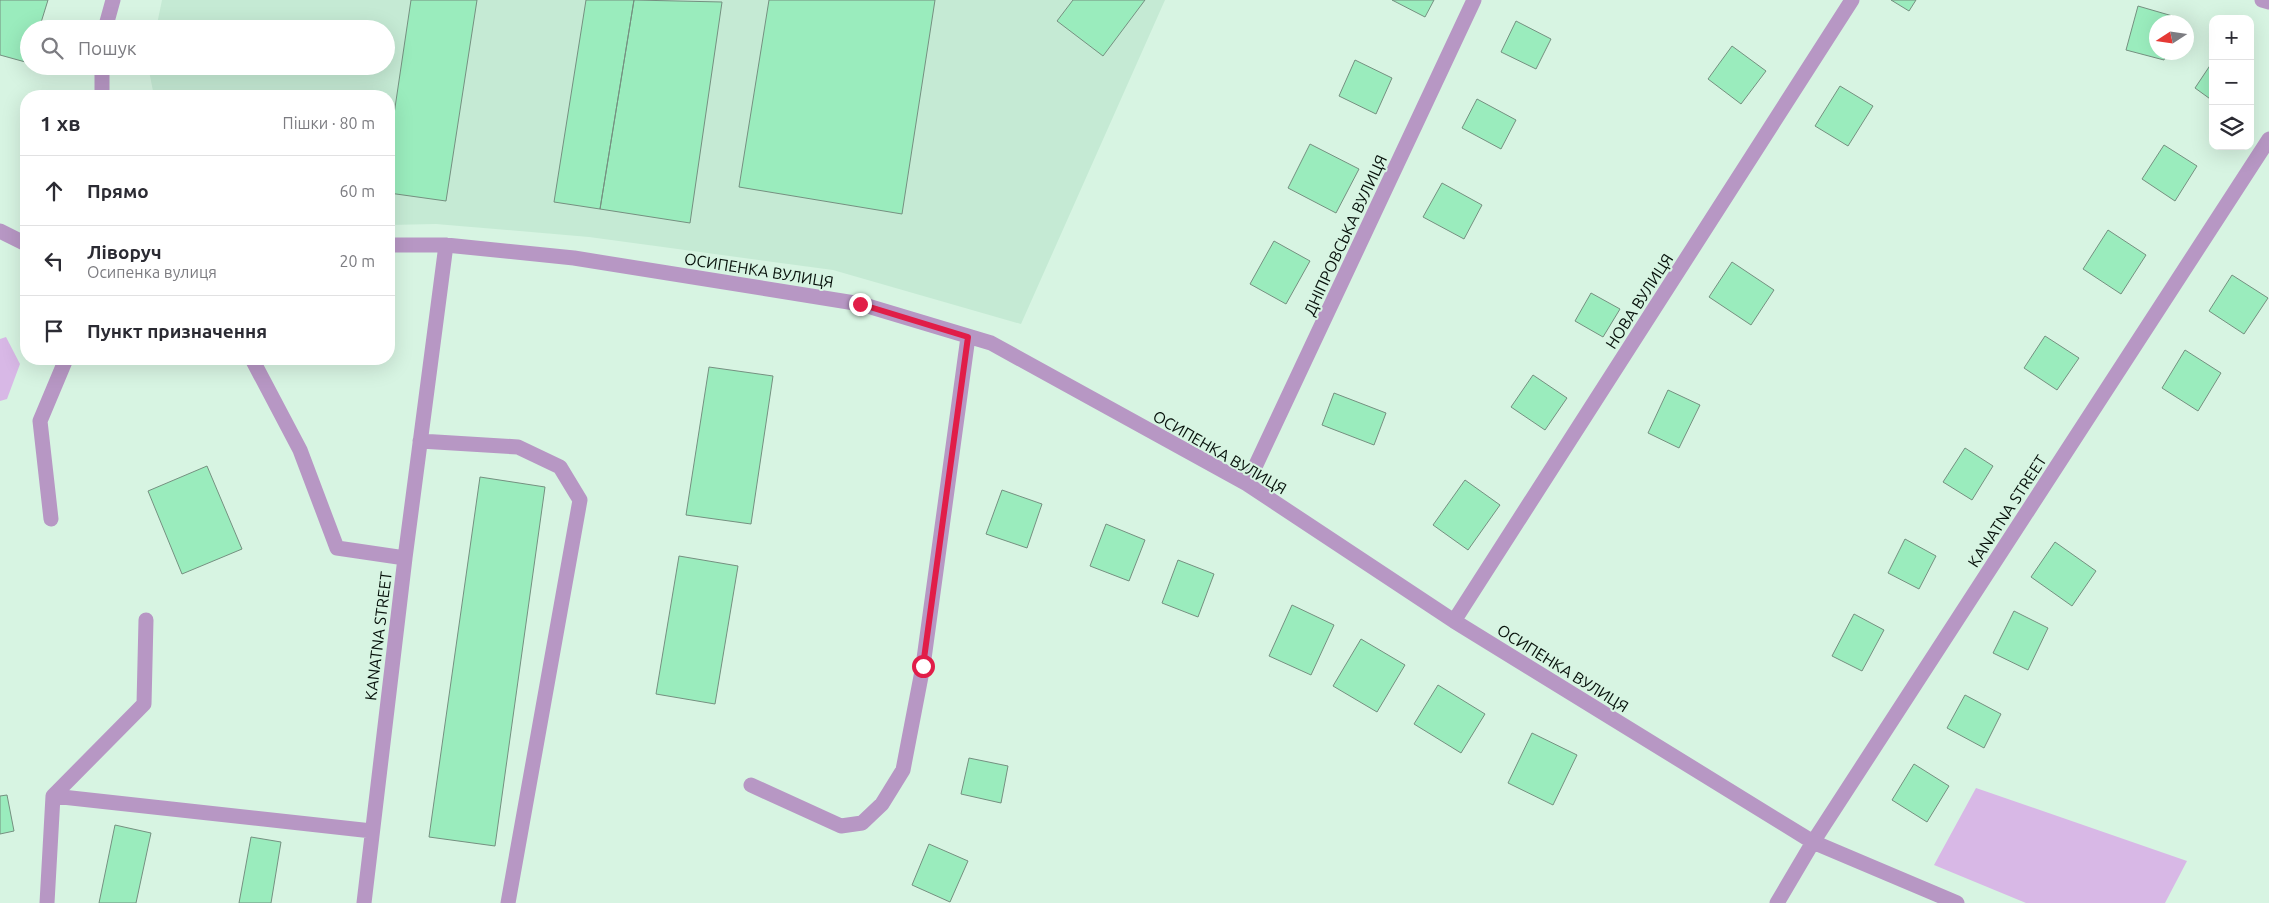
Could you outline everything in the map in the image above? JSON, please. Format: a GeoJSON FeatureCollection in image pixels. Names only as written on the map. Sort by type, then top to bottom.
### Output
{"type":"FeatureCollection","features":[{"type":"Feature","properties":{"kind":"street"},"geometry":{"type":"LineString","coordinates":[[107,20],[113,0]]}},
{"type":"Feature","properties":{"kind":"street","name":"ДНІПРОВСЬКА ВУЛИЦЯ"},"geometry":{"type":"LineString","coordinates":[[1247,484],[1474,0]]}},
{"type":"Feature","properties":{"kind":"street","name":"НОВА ВУЛИЦЯ"},"geometry":{"type":"LineString","coordinates":[[1454,621],[1852,0]]}},
{"type":"Feature","properties":{"kind":"street"},"geometry":{"type":"LineString","coordinates":[[2262,0],[2269,2]]}},
{"type":"Feature","properties":{"kind":"street"},"geometry":{"type":"LineString","coordinates":[[102,75],[102,90]]}},
{"type":"Feature","properties":{"kind":"street","name":"KANATNA STREET"},"geometry":{"type":"LineString","coordinates":[[1777,903],[1813,842],[2269,139]]}},
{"type":"Feature","properties":{"kind":"street"},"geometry":{"type":"LineString","coordinates":[[0,231],[20,241]]}},
{"type":"Feature","properties":{"kind":"street","name":"ОСИПЕНКА ВУЛИЦЯ"},"geometry":{"type":"LineString","coordinates":[[395,245],[446,245],[574,258],[860,304],[991,344],[1247,484],[1454,621],[1813,842],[1957,903]]}},
{"type":"Feature","properties":{"kind":"street"},"geometry":{"type":"LineString","coordinates":[[405,558],[446,245]]}},
{"type":"Feature","properties":{"kind":"street"},"geometry":{"type":"LineString","coordinates":[[752,785],[841,826],[862,823],[882,804],[903,770],[923,666],[968,337]]}},
{"type":"Feature","properties":{"kind":"street"},"geometry":{"type":"LineString","coordinates":[[51,519],[40,421],[63,365]]}},
{"type":"Feature","properties":{"kind":"street","name":"KANATNA STREET"},"geometry":{"type":"LineString","coordinates":[[255,365],[300,450],[337,548],[405,558],[364,903]]}},
{"type":"Feature","properties":{"kind":"street"},"geometry":{"type":"LineString","coordinates":[[420,441],[518,446],[560,467],[580,500],[508,903]]}},
{"type":"Feature","properties":{"kind":"street"},"geometry":{"type":"LineString","coordinates":[[47,903],[54,796],[144,704],[146,620]]}},
{"type":"Feature","properties":{"kind":"street"},"geometry":{"type":"LineString","coordinates":[[54,796],[372,830]]}},
{"type":"Feature","properties":{"kind":"shaded area"},"geometry":{"type":"Polygon","coordinates":[[[162,0],[1165,0],[1021,324],[833,270],[589,237],[436,224],[395,225],[395,90],[153,90],[150,75],[395,75],[395,20],[158,20],[162,0]]]}},
{"type":"Feature","properties":{"kind":"shaded area"},"geometry":{"type":"Polygon","coordinates":[[[6,337],[20,364],[7,399],[0,401],[0,339],[6,337]]]}},
{"type":"Feature","properties":{"kind":"shaded area"},"geometry":{"type":"Polygon","coordinates":[[[1976,788],[2187,861],[2165,903],[2026,903],[1934,865],[1976,788]]]}},
{"type":"Feature","properties":{"kind":"building"},"geometry":{"type":"Polygon","coordinates":[[[0,0],[48,0],[42,20],[20,20],[20,61],[0,55],[0,0]]]}},
{"type":"Feature","properties":{"kind":"building"},"geometry":{"type":"Polygon","coordinates":[[[411,0],[477,0],[446,201],[395,194],[395,108],[411,0]]]}},
{"type":"Feature","properties":{"kind":"building"},"geometry":{"type":"Polygon","coordinates":[[[586,0],[634,0],[600,209],[554,202],[586,0]]]}},
{"type":"Feature","properties":{"kind":"building"},"geometry":{"type":"Polygon","coordinates":[[[634,0],[722,2],[690,223],[600,209],[634,0]]]}},
{"type":"Feature","properties":{"kind":"building"},"geometry":{"type":"Polygon","coordinates":[[[769,0],[935,0],[902,214],[739,187],[769,0]]]}},
{"type":"Feature","properties":{"kind":"building"},"geometry":{"type":"Polygon","coordinates":[[[1073,0],[1145,0],[1103,56],[1057,21],[1073,0]]]}},
{"type":"Feature","properties":{"kind":"building"},"geometry":{"type":"Polygon","coordinates":[[[1392,0],[1434,0],[1425,17],[1392,0]]]}},
{"type":"Feature","properties":{"kind":"building"},"geometry":{"type":"Polygon","coordinates":[[[1891,0],[1916,0],[1909,11],[1891,0]]]}},
{"type":"Feature","properties":{"kind":"building"},"geometry":{"type":"Polygon","coordinates":[[[2138,6],[2169,15],[2149,15],[2149,56],[2126,50],[2138,6]]]}},
{"type":"Feature","properties":{"kind":"building"},"geometry":{"type":"Polygon","coordinates":[[[1516,21],[1551,39],[1536,69],[1501,52],[1516,21]]]}},
{"type":"Feature","properties":{"kind":"building"},"geometry":{"type":"Polygon","coordinates":[[[1732,46],[1766,71],[1741,104],[1708,79],[1732,46]]]}},
{"type":"Feature","properties":{"kind":"building"},"geometry":{"type":"Polygon","coordinates":[[[1355,60],[1392,78],[1376,114],[1339,96],[1355,60]]]}},
{"type":"Feature","properties":{"kind":"building"},"geometry":{"type":"Polygon","coordinates":[[[2209,67],[2209,98],[2195,88],[2209,67]]]}},
{"type":"Feature","properties":{"kind":"building"},"geometry":{"type":"Polygon","coordinates":[[[1840,86],[1873,106],[1848,146],[1815,126],[1840,86]]]}},
{"type":"Feature","properties":{"kind":"building"},"geometry":{"type":"Polygon","coordinates":[[[1477,99],[1516,120],[1501,149],[1462,128],[1477,99]]]}},
{"type":"Feature","properties":{"kind":"building"},"geometry":{"type":"Polygon","coordinates":[[[1310,144],[1359,169],[1336,213],[1288,188],[1310,144]]]}},
{"type":"Feature","properties":{"kind":"building"},"geometry":{"type":"Polygon","coordinates":[[[2164,145],[2197,166],[2175,201],[2142,179],[2164,145]]]}},
{"type":"Feature","properties":{"kind":"building"},"geometry":{"type":"Polygon","coordinates":[[[1442,183],[1482,205],[1464,239],[1423,217],[1442,183]]]}},
{"type":"Feature","properties":{"kind":"building"},"geometry":{"type":"Polygon","coordinates":[[[2108,230],[2146,255],[2121,294],[2083,269],[2108,230]]]}},
{"type":"Feature","properties":{"kind":"building"},"geometry":{"type":"Polygon","coordinates":[[[1274,241],[1310,261],[1286,304],[1250,284],[1274,241]]]}},
{"type":"Feature","properties":{"kind":"building"},"geometry":{"type":"Polygon","coordinates":[[[1732,262],[1774,290],[1751,325],[1709,297],[1732,262]]]}},
{"type":"Feature","properties":{"kind":"building"},"geometry":{"type":"Polygon","coordinates":[[[2232,275],[2268,298],[2244,334],[2209,311],[2232,275]]]}},
{"type":"Feature","properties":{"kind":"building"},"geometry":{"type":"Polygon","coordinates":[[[1591,293],[1620,309],[1603,337],[1575,321],[1591,293]]]}},
{"type":"Feature","properties":{"kind":"building"},"geometry":{"type":"Polygon","coordinates":[[[2045,336],[2079,358],[2057,390],[2024,368],[2045,336]]]}},
{"type":"Feature","properties":{"kind":"building"},"geometry":{"type":"Polygon","coordinates":[[[2185,350],[2221,373],[2198,411],[2162,388],[2185,350]]]}},
{"type":"Feature","properties":{"kind":"building"},"geometry":{"type":"Polygon","coordinates":[[[709,367],[773,376],[751,524],[686,515],[709,367]]]}},
{"type":"Feature","properties":{"kind":"building"},"geometry":{"type":"Polygon","coordinates":[[[1533,375],[1567,398],[1545,430],[1511,407],[1533,375]]]}},
{"type":"Feature","properties":{"kind":"building"},"geometry":{"type":"Polygon","coordinates":[[[1668,390],[1700,405],[1679,448],[1648,433],[1668,390]]]}},
{"type":"Feature","properties":{"kind":"building"},"geometry":{"type":"Polygon","coordinates":[[[1334,393],[1386,413],[1374,445],[1322,425],[1334,393]]]}},
{"type":"Feature","properties":{"kind":"building"},"geometry":{"type":"Polygon","coordinates":[[[1965,448],[1993,466],[1972,500],[1943,482],[1965,448]]]}},
{"type":"Feature","properties":{"kind":"building"},"geometry":{"type":"Polygon","coordinates":[[[207,466],[242,549],[182,574],[148,491],[207,466]]]}},
{"type":"Feature","properties":{"kind":"building"},"geometry":{"type":"Polygon","coordinates":[[[480,477],[545,487],[495,846],[429,837],[480,477]]]}},
{"type":"Feature","properties":{"kind":"building"},"geometry":{"type":"Polygon","coordinates":[[[1465,480],[1500,505],[1468,550],[1433,525],[1465,480]]]}},
{"type":"Feature","properties":{"kind":"building"},"geometry":{"type":"Polygon","coordinates":[[[1002,490],[1042,504],[1027,548],[986,534],[1002,490]]]}},
{"type":"Feature","properties":{"kind":"building"},"geometry":{"type":"Polygon","coordinates":[[[1106,524],[1145,540],[1129,581],[1090,566],[1106,524]]]}},
{"type":"Feature","properties":{"kind":"building"},"geometry":{"type":"Polygon","coordinates":[[[1905,539],[1936,556],[1919,589],[1888,573],[1905,539]]]}},
{"type":"Feature","properties":{"kind":"building"},"geometry":{"type":"Polygon","coordinates":[[[2055,542],[2096,571],[2072,606],[2031,577],[2055,542]]]}},
{"type":"Feature","properties":{"kind":"building"},"geometry":{"type":"Polygon","coordinates":[[[679,556],[738,566],[715,704],[656,694],[679,556]]]}},
{"type":"Feature","properties":{"kind":"building"},"geometry":{"type":"Polygon","coordinates":[[[1178,560],[1214,574],[1198,617],[1162,603],[1178,560]]]}},
{"type":"Feature","properties":{"kind":"building"},"geometry":{"type":"Polygon","coordinates":[[[1292,605],[1334,625],[1311,675],[1269,656],[1292,605]]]}},
{"type":"Feature","properties":{"kind":"building"},"geometry":{"type":"Polygon","coordinates":[[[2014,611],[2048,628],[2028,670],[1993,653],[2014,611]]]}},
{"type":"Feature","properties":{"kind":"building"},"geometry":{"type":"Polygon","coordinates":[[[1854,614],[1884,630],[1862,671],[1832,656],[1854,614]]]}},
{"type":"Feature","properties":{"kind":"building"},"geometry":{"type":"Polygon","coordinates":[[[1361,639],[1405,665],[1377,712],[1333,686],[1361,639]]]}},
{"type":"Feature","properties":{"kind":"building"},"geometry":{"type":"Polygon","coordinates":[[[1438,685],[1485,714],[1461,753],[1414,724],[1438,685]]]}},
{"type":"Feature","properties":{"kind":"building"},"geometry":{"type":"Polygon","coordinates":[[[1965,695],[2001,714],[1984,748],[1947,728],[1965,695]]]}},
{"type":"Feature","properties":{"kind":"building"},"geometry":{"type":"Polygon","coordinates":[[[1532,733],[1577,755],[1553,805],[1508,783],[1532,733]]]}},
{"type":"Feature","properties":{"kind":"building"},"geometry":{"type":"Polygon","coordinates":[[[969,758],[1008,766],[1001,803],[961,794],[969,758]]]}},
{"type":"Feature","properties":{"kind":"building"},"geometry":{"type":"Polygon","coordinates":[[[1914,764],[1949,786],[1927,822],[1892,800],[1914,764]]]}},
{"type":"Feature","properties":{"kind":"building"},"geometry":{"type":"Polygon","coordinates":[[[7,795],[14,831],[0,834],[0,796],[7,795]]]}},
{"type":"Feature","properties":{"kind":"building"},"geometry":{"type":"Polygon","coordinates":[[[115,825],[151,833],[136,903],[99,903],[115,825]]]}},
{"type":"Feature","properties":{"kind":"building"},"geometry":{"type":"Polygon","coordinates":[[[251,837],[281,842],[271,903],[239,903],[251,837]]]}},
{"type":"Feature","properties":{"kind":"building"},"geometry":{"type":"Polygon","coordinates":[[[929,844],[968,861],[950,902],[912,885],[929,844]]]}},
{"type":"Feature","properties":{"kind":"route"},"geometry":{"type":"LineString","coordinates":[[860,304],[968,337],[923,666]]}}]}
